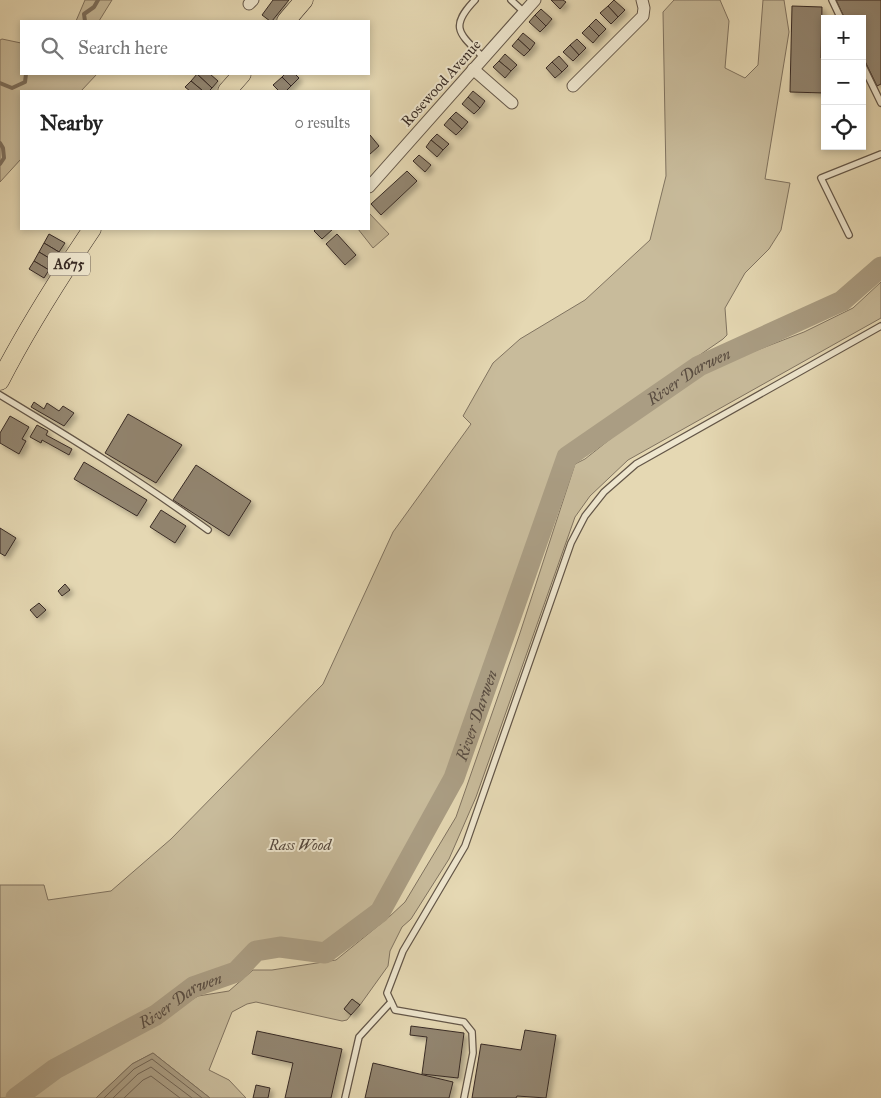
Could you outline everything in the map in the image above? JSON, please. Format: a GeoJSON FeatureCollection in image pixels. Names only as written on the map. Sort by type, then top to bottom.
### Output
{"type":"FeatureCollection","features":[{"type":"Feature","properties":{"kind":"main road"},"geometry":{"type":"LineString","coordinates":[[287,20],[304,0]]}},
{"type":"Feature","properties":{"kind":"main road"},"geometry":{"type":"LineString","coordinates":[[229,90],[241,75]]}},
{"type":"Feature","properties":{"kind":"main road","name":"A675"},"geometry":{"type":"LineString","coordinates":[[0,381],[46,298],[91,230]]}},
{"type":"Feature","properties":{"kind":"street","name":"Rosewood Avenue"},"geometry":{"type":"LineString","coordinates":[[370,186],[535,0]]}},
{"type":"Feature","properties":{"kind":"street"},"geometry":{"type":"LineString","coordinates":[[573,86],[643,16],[642,0]]}},
{"type":"Feature","properties":{"kind":"street"},"geometry":{"type":"LineString","coordinates":[[474,69],[512,103]]}},
{"type":"Feature","properties":{"kind":"lane"},"geometry":{"type":"LineString","coordinates":[[475,0],[462,13],[458,23],[468,42],[484,58]]}},
{"type":"Feature","properties":{"kind":"lane"},"geometry":{"type":"LineString","coordinates":[[511,0],[524,12]]}},
{"type":"Feature","properties":{"kind":"lane"},"geometry":{"type":"LineString","coordinates":[[832,0],[838,15]]}},
{"type":"Feature","properties":{"kind":"lane"},"geometry":{"type":"LineString","coordinates":[[866,72],[881,103]]}},
{"type":"Feature","properties":{"kind":"lane"},"geometry":{"type":"LineString","coordinates":[[849,235],[821,178],[881,154]]}},
{"type":"Feature","properties":{"kind":"lane"},"geometry":{"type":"LineString","coordinates":[[464,1098],[473,1053],[472,1032],[464,1022],[395,1010],[387,993],[403,951],[465,846],[571,543],[585,516],[604,492],[636,464],[881,326]]}},
{"type":"Feature","properties":{"kind":"lane"},"geometry":{"type":"LineString","coordinates":[[0,395],[93,452],[208,530]]}},
{"type":"Feature","properties":{"kind":"lane"},"geometry":{"type":"LineString","coordinates":[[345,1098],[359,1037],[392,1002]]}},
{"type":"Feature","properties":{"kind":"green space"},"geometry":{"type":"Polygon","coordinates":[[[85,0],[112,0],[100,20],[76,20],[85,0]]]}},
{"type":"Feature","properties":{"kind":"green space","name":"Rass Wood"},"geometry":{"type":"Polygon","coordinates":[[[674,0],[720,0],[729,21],[725,68],[745,78],[758,65],[763,0],[784,0],[789,32],[765,179],[790,183],[781,230],[769,249],[745,273],[725,308],[727,335],[559,452],[447,775],[375,908],[324,949],[283,943],[255,949],[235,969],[190,984],[153,1012],[54,1066],[9,1098],[0,1098],[0,885],[44,885],[48,900],[111,891],[171,839],[323,684],[393,532],[471,424],[463,416],[493,363],[520,339],[585,300],[650,240],[666,176],[663,12],[674,0]]]}},
{"type":"Feature","properties":{"kind":"green space"},"geometry":{"type":"Polygon","coordinates":[[[0,40],[20,43],[20,75],[96,75],[82,90],[20,90],[20,160],[0,182],[0,40]]]}},
{"type":"Feature","properties":{"kind":"green space"},"geometry":{"type":"Polygon","coordinates":[[[370,214],[389,234],[373,248],[359,230],[370,230],[370,214]]]}},
{"type":"Feature","properties":{"kind":"green space"},"geometry":{"type":"Polygon","coordinates":[[[881,282],[881,318],[628,460],[590,496],[575,517],[476,797],[449,859],[411,919],[402,927],[390,951],[388,966],[360,1005],[352,999],[344,1009],[351,1015],[347,1020],[342,1021],[256,1002],[247,1004],[232,1012],[209,1070],[229,1080],[246,1098],[210,1098],[153,1053],[132,1064],[96,1098],[24,1098],[58,1073],[159,1020],[198,996],[229,991],[253,970],[272,970],[336,960],[405,902],[456,817],[519,636],[575,464],[585,459],[633,421],[703,371],[804,332],[853,308],[881,282]]]}},
{"type":"Feature","properties":{"kind":"water"},"geometry":{"type":"Polygon","coordinates":[[[153,1053],[210,1098],[96,1098],[132,1064],[153,1053]]]}},
{"type":"Feature","properties":{"kind":"building"},"geometry":{"type":"Polygon","coordinates":[[[273,0],[289,0],[273,20],[269,20],[262,15],[273,0]]]}},
{"type":"Feature","properties":{"kind":"building"},"geometry":{"type":"Polygon","coordinates":[[[551,0],[563,0],[566,2],[560,9],[551,0]]]}},
{"type":"Feature","properties":{"kind":"building"},"geometry":{"type":"Polygon","coordinates":[[[614,0],[625,10],[618,17],[608,6],[614,0]]]}},
{"type":"Feature","properties":{"kind":"building"},"geometry":{"type":"Polygon","coordinates":[[[836,0],[881,0],[881,84],[877,86],[866,63],[866,15],[843,15],[836,0]]]}},
{"type":"Feature","properties":{"kind":"building"},"geometry":{"type":"Polygon","coordinates":[[[608,6],[618,17],[611,24],[600,13],[608,6]]]}},
{"type":"Feature","properties":{"kind":"building"},"geometry":{"type":"Polygon","coordinates":[[[792,6],[822,7],[821,93],[790,92],[792,6]]]}},
{"type":"Feature","properties":{"kind":"building"},"geometry":{"type":"Polygon","coordinates":[[[541,9],[552,19],[546,26],[535,15],[541,9]]]}},
{"type":"Feature","properties":{"kind":"building"},"geometry":{"type":"Polygon","coordinates":[[[535,15],[546,26],[540,32],[529,22],[535,15]]]}},
{"type":"Feature","properties":{"kind":"building"},"geometry":{"type":"Polygon","coordinates":[[[596,19],[606,29],[599,36],[589,26],[596,19]]]}},
{"type":"Feature","properties":{"kind":"building"},"geometry":{"type":"Polygon","coordinates":[[[589,26],[599,36],[593,43],[582,33],[589,26]]]}},
{"type":"Feature","properties":{"kind":"building"},"geometry":{"type":"Polygon","coordinates":[[[523,33],[535,43],[530,50],[518,39],[523,33]]]}},
{"type":"Feature","properties":{"kind":"building"},"geometry":{"type":"Polygon","coordinates":[[[518,39],[530,50],[524,56],[512,46],[518,39]]]}},
{"type":"Feature","properties":{"kind":"building"},"geometry":{"type":"Polygon","coordinates":[[[577,39],[586,48],[579,55],[570,45],[577,39]]]}},
{"type":"Feature","properties":{"kind":"building"},"geometry":{"type":"Polygon","coordinates":[[[570,45],[579,55],[573,61],[563,52],[570,45]]]}},
{"type":"Feature","properties":{"kind":"building"},"geometry":{"type":"Polygon","coordinates":[[[505,54],[517,65],[511,71],[499,61],[505,54]]]}},
{"type":"Feature","properties":{"kind":"building"},"geometry":{"type":"Polygon","coordinates":[[[559,56],[568,66],[562,72],[552,62],[559,56]]]}},
{"type":"Feature","properties":{"kind":"building"},"geometry":{"type":"Polygon","coordinates":[[[499,61],[511,71],[505,78],[493,67],[499,61]]]}},
{"type":"Feature","properties":{"kind":"building"},"geometry":{"type":"Polygon","coordinates":[[[552,62],[562,72],[555,78],[546,68],[552,62]]]}},
{"type":"Feature","properties":{"kind":"building"},"geometry":{"type":"Polygon","coordinates":[[[198,75],[211,75],[218,81],[212,88],[198,75]]]}},
{"type":"Feature","properties":{"kind":"building"},"geometry":{"type":"Polygon","coordinates":[[[198,75],[212,88],[210,90],[202,90],[191,81],[198,75]]]}},
{"type":"Feature","properties":{"kind":"building"},"geometry":{"type":"Polygon","coordinates":[[[284,75],[296,75],[299,78],[291,86],[282,77],[284,75]]]}},
{"type":"Feature","properties":{"kind":"building"},"geometry":{"type":"Polygon","coordinates":[[[282,77],[291,86],[287,90],[278,90],[273,85],[282,77]]]}},
{"type":"Feature","properties":{"kind":"building"},"geometry":{"type":"Polygon","coordinates":[[[191,81],[202,90],[189,90],[185,87],[191,81]]]}},
{"type":"Feature","properties":{"kind":"building"},"geometry":{"type":"Polygon","coordinates":[[[473,91],[485,101],[480,108],[468,97],[473,91]]]}},
{"type":"Feature","properties":{"kind":"building"},"geometry":{"type":"Polygon","coordinates":[[[468,97],[480,108],[474,114],[462,104],[468,97]]]}},
{"type":"Feature","properties":{"kind":"building"},"geometry":{"type":"Polygon","coordinates":[[[456,112],[468,122],[462,129],[450,118],[456,112]]]}},
{"type":"Feature","properties":{"kind":"building"},"geometry":{"type":"Polygon","coordinates":[[[450,118],[462,129],[456,135],[444,125],[450,118]]]}},
{"type":"Feature","properties":{"kind":"building"},"geometry":{"type":"Polygon","coordinates":[[[437,134],[449,144],[443,150],[431,140],[437,134]]]}},
{"type":"Feature","properties":{"kind":"building"},"geometry":{"type":"Polygon","coordinates":[[[370,135],[379,146],[370,154],[370,135]]]}},
{"type":"Feature","properties":{"kind":"building"},"geometry":{"type":"Polygon","coordinates":[[[431,140],[443,150],[437,157],[426,147],[431,140]]]}},
{"type":"Feature","properties":{"kind":"building"},"geometry":{"type":"Polygon","coordinates":[[[419,155],[431,165],[425,172],[413,161],[419,155]]]}},
{"type":"Feature","properties":{"kind":"building"},"geometry":{"type":"Polygon","coordinates":[[[407,171],[417,181],[381,215],[371,204],[407,171]]]}},
{"type":"Feature","properties":{"kind":"building"},"geometry":{"type":"Polygon","coordinates":[[[315,230],[332,230],[322,239],[315,230]]]}},
{"type":"Feature","properties":{"kind":"building"},"geometry":{"type":"Polygon","coordinates":[[[49,234],[65,243],[59,252],[44,243],[49,234]]]}},
{"type":"Feature","properties":{"kind":"building"},"geometry":{"type":"Polygon","coordinates":[[[337,234],[356,255],[345,265],[326,244],[337,234]]]}},
{"type":"Feature","properties":{"kind":"building"},"geometry":{"type":"Polygon","coordinates":[[[44,243],[59,252],[54,261],[39,252],[44,243]]]}},
{"type":"Feature","properties":{"kind":"building"},"geometry":{"type":"Polygon","coordinates":[[[39,252],[54,261],[49,270],[34,261],[39,252]]]}},
{"type":"Feature","properties":{"kind":"building"},"geometry":{"type":"Polygon","coordinates":[[[34,261],[49,270],[44,278],[29,269],[34,261]]]}},
{"type":"Feature","properties":{"kind":"building"},"geometry":{"type":"Polygon","coordinates":[[[34,402],[44,409],[47,403],[59,411],[63,406],[74,413],[64,426],[31,407],[34,402]]]}},
{"type":"Feature","properties":{"kind":"building"},"geometry":{"type":"Polygon","coordinates":[[[128,414],[182,445],[156,483],[105,453],[128,414]]]}},
{"type":"Feature","properties":{"kind":"building"},"geometry":{"type":"Polygon","coordinates":[[[10,416],[29,427],[22,439],[26,441],[19,454],[0,443],[0,433],[10,416]]]}},
{"type":"Feature","properties":{"kind":"building"},"geometry":{"type":"Polygon","coordinates":[[[37,425],[48,431],[46,435],[72,449],[69,455],[42,440],[41,443],[30,437],[37,425]]]}},
{"type":"Feature","properties":{"kind":"building"},"geometry":{"type":"Polygon","coordinates":[[[84,462],[147,500],[137,516],[74,479],[84,462]]]}},
{"type":"Feature","properties":{"kind":"building"},"geometry":{"type":"Polygon","coordinates":[[[196,465],[251,501],[229,536],[173,500],[196,465]]]}},
{"type":"Feature","properties":{"kind":"building"},"geometry":{"type":"Polygon","coordinates":[[[161,510],[186,526],[175,543],[150,527],[161,510]]]}},
{"type":"Feature","properties":{"kind":"building"},"geometry":{"type":"Polygon","coordinates":[[[0,528],[16,538],[5,556],[0,553],[0,528]]]}},
{"type":"Feature","properties":{"kind":"building"},"geometry":{"type":"Polygon","coordinates":[[[65,584],[70,590],[62,596],[58,591],[65,584]]]}},
{"type":"Feature","properties":{"kind":"building"},"geometry":{"type":"Polygon","coordinates":[[[39,603],[46,610],[37,618],[30,610],[39,603]]]}},
{"type":"Feature","properties":{"kind":"building"},"geometry":{"type":"Polygon","coordinates":[[[352,999],[360,1005],[351,1015],[344,1009],[352,999]]]}},
{"type":"Feature","properties":{"kind":"building"},"geometry":{"type":"Polygon","coordinates":[[[411,1026],[464,1033],[458,1078],[422,1074],[427,1037],[410,1035],[411,1026]]]}},
{"type":"Feature","properties":{"kind":"building"},"geometry":{"type":"Polygon","coordinates":[[[525,1030],[556,1035],[546,1098],[517,1096],[516,1098],[472,1098],[481,1044],[521,1050],[525,1030]]]}},
{"type":"Feature","properties":{"kind":"building"},"geometry":{"type":"Polygon","coordinates":[[[257,1031],[342,1049],[331,1098],[285,1098],[293,1063],[252,1054],[257,1031]]]}},
{"type":"Feature","properties":{"kind":"building"},"geometry":{"type":"Polygon","coordinates":[[[373,1063],[453,1082],[449,1098],[365,1098],[373,1063]]]}},
{"type":"Feature","properties":{"kind":"building"},"geometry":{"type":"Polygon","coordinates":[[[256,1085],[270,1088],[268,1098],[253,1098],[256,1085]]]}},
{"type":"Feature","properties":{"kind":"waterway"},"geometry":{"type":"LineString","coordinates":[[85,20],[84,14],[94,7],[98,0]]}},
{"type":"Feature","properties":{"kind":"waterway"},"geometry":{"type":"LineString","coordinates":[[0,83],[12,88],[25,82],[26,75]]}},
{"type":"Feature","properties":{"kind":"waterway"},"geometry":{"type":"LineString","coordinates":[[0,143],[3,148],[4,158],[0,164]]}},
{"type":"Feature","properties":{"kind":"waterway","name":"River Darwen"},"geometry":{"type":"LineString","coordinates":[[16,1098],[55,1069],[156,1015],[193,987],[236,972],[256,951],[280,947],[325,953],[380,912],[454,778],[567,457],[699,366],[842,301],[881,267]]}}]}
